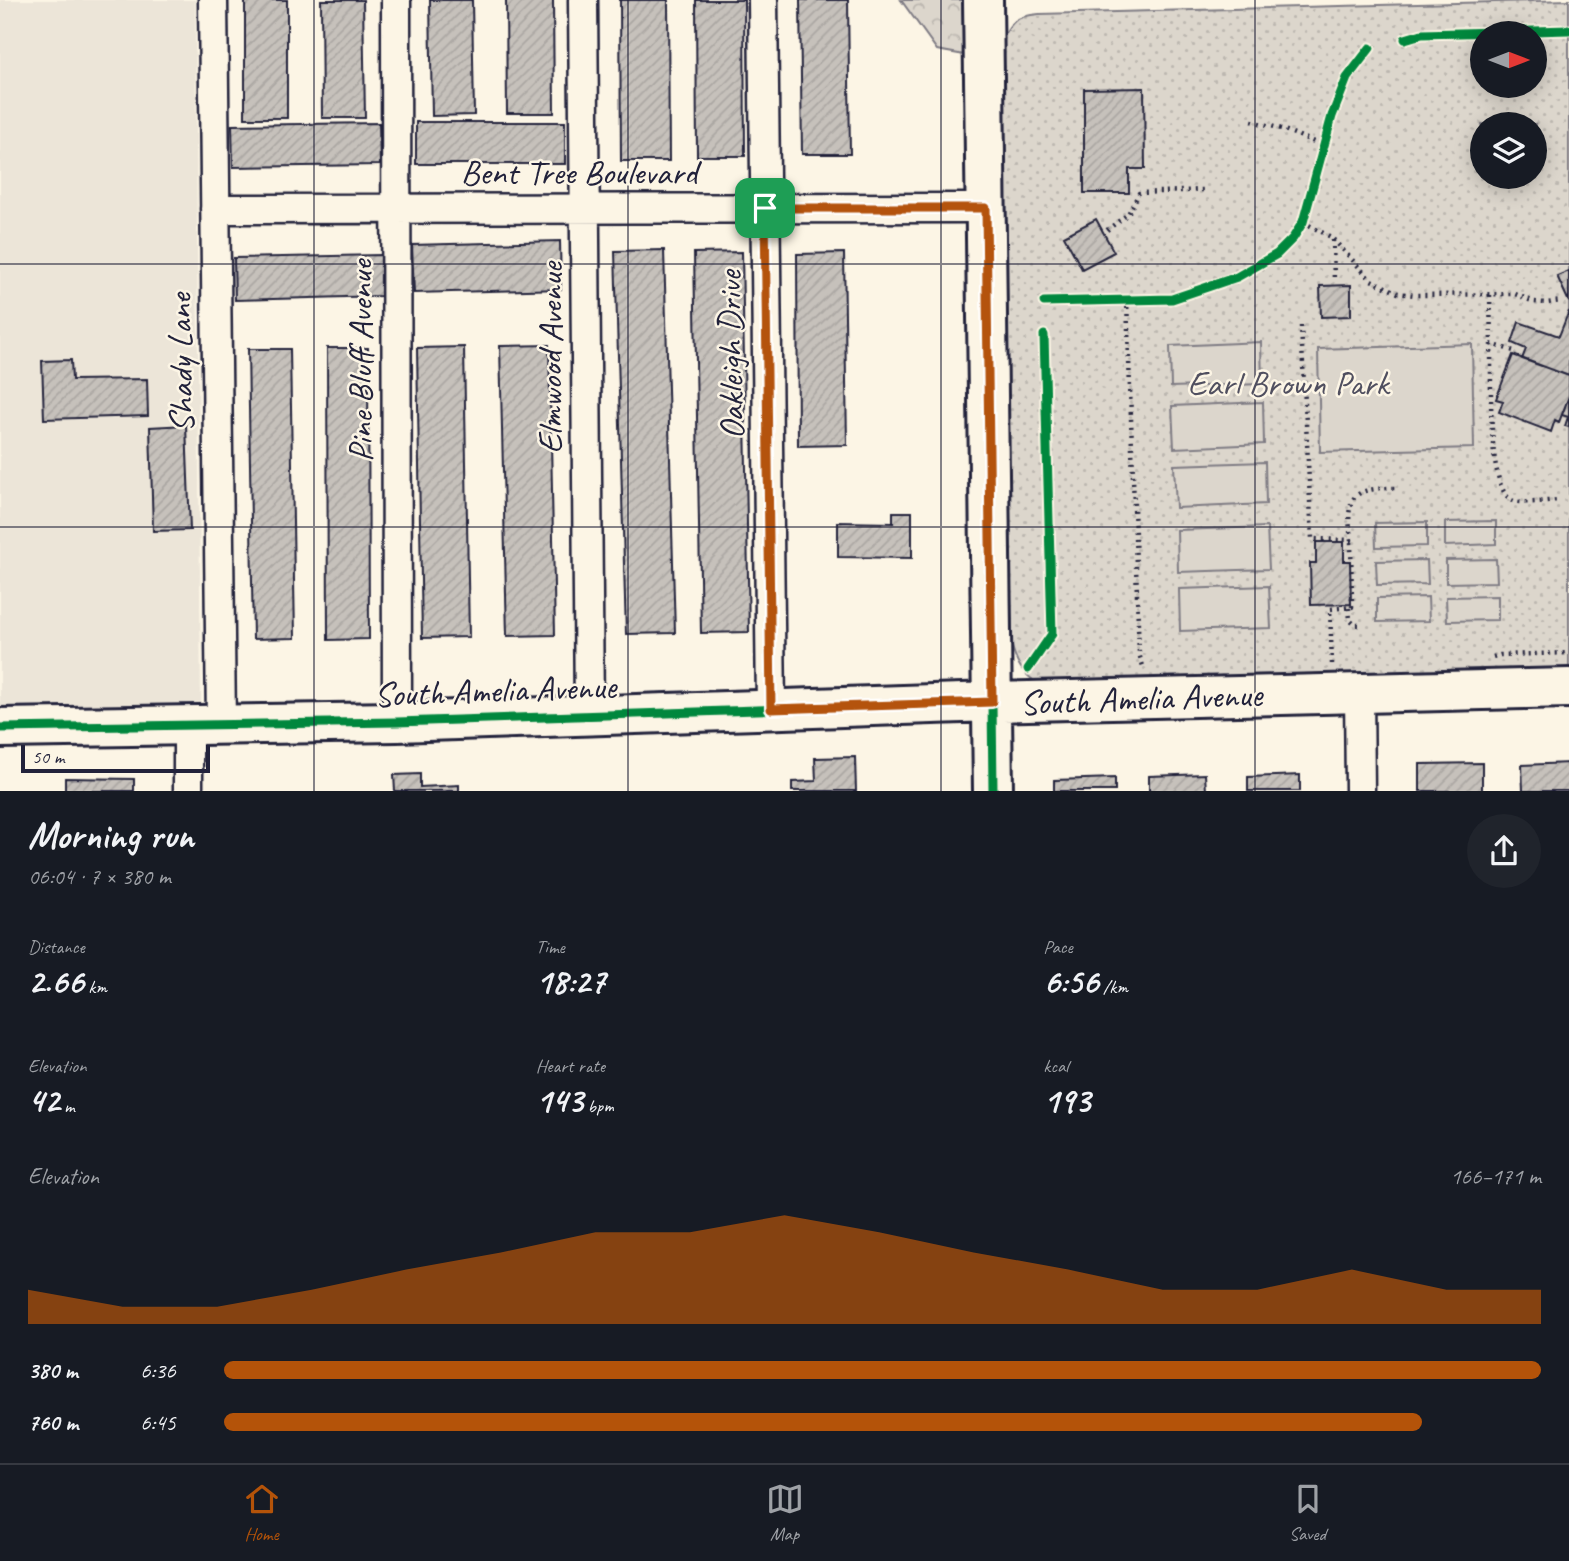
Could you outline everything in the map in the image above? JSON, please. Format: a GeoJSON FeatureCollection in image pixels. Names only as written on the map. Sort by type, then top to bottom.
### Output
{"type":"FeatureCollection","features":[{"type":"Feature","properties":{"kind":"main road"},"geometry":{"type":"LineString","coordinates":[[990,0],[986,208],[993,791]]}},
{"type":"Feature","properties":{"kind":"main road","name":"South Amelia Avenue"},"geometry":{"type":"LineString","coordinates":[[0,728],[397,722],[992,702],[1569,688]]}},
{"type":"Feature","properties":{"kind":"street","name":"Shady Lane"},"geometry":{"type":"LineString","coordinates":[[188,791],[204,725],[215,209],[213,0]]}},
{"type":"Feature","properties":{"kind":"street","name":"Pine Bluff Avenue"},"geometry":{"type":"LineString","coordinates":[[396,0],[397,722]]}},
{"type":"Feature","properties":{"kind":"street","name":"Elmwood Avenue"},"geometry":{"type":"LineString","coordinates":[[583,0],[589,715]]}},
{"type":"Feature","properties":{"kind":"street","name":"Oakleigh Drive"},"geometry":{"type":"LineString","coordinates":[[763,0],[771,709]]}},
{"type":"Feature","properties":{"kind":"street","name":"Bent Tree Boulevard"},"geometry":{"type":"LineString","coordinates":[[215,209],[986,208]]}},
{"type":"Feature","properties":{"kind":"street"},"geometry":{"type":"LineString","coordinates":[[1345,692],[1360,791]]}},
{"type":"Feature","properties":{"kind":"path"},"geometry":{"type":"LineString","coordinates":[[1252,121],[1325,141],[1320,159]]}},
{"type":"Feature","properties":{"kind":"path"},"geometry":{"type":"LineString","coordinates":[[1107,230],[1128,214],[1139,193],[1203,190]]}},
{"type":"Feature","properties":{"kind":"path"},"geometry":{"type":"LineString","coordinates":[[1306,209],[1300,226],[1333,239],[1371,280],[1398,293],[1515,294],[1534,302],[1562,301]]}},
{"type":"Feature","properties":{"kind":"path"},"geometry":{"type":"LineString","coordinates":[[1333,239],[1334,282]]}},
{"type":"Feature","properties":{"kind":"path"},"geometry":{"type":"LineString","coordinates":[[1490,295],[1493,448],[1496,473],[1503,494],[1514,501],[1558,500]]}},
{"type":"Feature","properties":{"kind":"path"},"geometry":{"type":"LineString","coordinates":[[1113,300],[1139,299]]}},
{"type":"Feature","properties":{"kind":"path"},"geometry":{"type":"LineString","coordinates":[[1127,300],[1139,654],[1145,673]]}},
{"type":"Feature","properties":{"kind":"path"},"geometry":{"type":"LineString","coordinates":[[1301,326],[1312,539],[1351,540]]}},
{"type":"Feature","properties":{"kind":"path"},"geometry":{"type":"LineString","coordinates":[[1492,344],[1517,352]]}},
{"type":"Feature","properties":{"kind":"path"},"geometry":{"type":"LineString","coordinates":[[1361,625],[1355,625],[1350,620],[1351,540],[1348,506],[1364,492],[1375,488],[1395,488]]}},
{"type":"Feature","properties":{"kind":"path"},"geometry":{"type":"LineString","coordinates":[[1345,692],[1330,609],[1349,608]]}},
{"type":"Feature","properties":{"kind":"shaded area"},"geometry":{"type":"Polygon","coordinates":[[[0,0],[195,0],[201,712],[0,715],[0,0]]]}},
{"type":"Feature","properties":{"kind":"green space"},"geometry":{"type":"Polygon","coordinates":[[[901,0],[969,0],[970,56],[937,50],[901,0]]]}},
{"type":"Feature","properties":{"kind":"green space","name":"Earl Brown Park"},"geometry":{"type":"Polygon","coordinates":[[[1569,0],[1569,673],[1040,684],[1022,669],[1012,647],[1002,41],[1015,21],[1025,16],[1569,0]]]}},
{"type":"Feature","properties":{"kind":"green space"},"geometry":{"type":"Polygon","coordinates":[[[1261,342],[1262,384],[1171,387],[1170,346],[1261,342]]]}},
{"type":"Feature","properties":{"kind":"green space"},"geometry":{"type":"Polygon","coordinates":[[[1472,344],[1474,448],[1320,452],[1318,349],[1472,344]]]}},
{"type":"Feature","properties":{"kind":"green space"},"geometry":{"type":"Polygon","coordinates":[[[1263,402],[1264,444],[1174,448],[1172,406],[1263,402]]]}},
{"type":"Feature","properties":{"kind":"green space"},"geometry":{"type":"Polygon","coordinates":[[[1265,462],[1266,504],[1176,508],[1174,465],[1265,462]]]}},
{"type":"Feature","properties":{"kind":"green space"},"geometry":{"type":"Polygon","coordinates":[[[1496,521],[1496,544],[1445,546],[1445,522],[1496,521]]]}},
{"type":"Feature","properties":{"kind":"green space"},"geometry":{"type":"Polygon","coordinates":[[[1427,522],[1427,546],[1376,547],[1375,523],[1427,522]]]}},
{"type":"Feature","properties":{"kind":"green space"},"geometry":{"type":"Polygon","coordinates":[[[1267,527],[1269,569],[1178,572],[1177,530],[1267,527]]]}},
{"type":"Feature","properties":{"kind":"green space"},"geometry":{"type":"Polygon","coordinates":[[[1496,559],[1497,582],[1446,583],[1446,560],[1496,559]]]}},
{"type":"Feature","properties":{"kind":"green space"},"geometry":{"type":"Polygon","coordinates":[[[1427,560],[1428,584],[1377,585],[1376,561],[1427,560]]]}},
{"type":"Feature","properties":{"kind":"green space"},"geometry":{"type":"Polygon","coordinates":[[[1269,586],[1271,628],[1180,631],[1179,589],[1269,586]]]}},
{"type":"Feature","properties":{"kind":"green space"},"geometry":{"type":"Polygon","coordinates":[[[1498,596],[1498,620],[1447,621],[1446,597],[1498,596]]]}},
{"type":"Feature","properties":{"kind":"green space"},"geometry":{"type":"Polygon","coordinates":[[[1428,597],[1429,621],[1377,622],[1377,598],[1428,597]]]}},
{"type":"Feature","properties":{"kind":"building"},"geometry":{"type":"Polygon","coordinates":[[[245,0],[287,0],[287,118],[245,118],[245,0]]]}},
{"type":"Feature","properties":{"kind":"building"},"geometry":{"type":"Polygon","coordinates":[[[321,0],[363,0],[365,118],[322,118],[321,0]]]}},
{"type":"Feature","properties":{"kind":"building"},"geometry":{"type":"Polygon","coordinates":[[[430,0],[472,0],[474,115],[432,116],[430,0]]]}},
{"type":"Feature","properties":{"kind":"building"},"geometry":{"type":"Polygon","coordinates":[[[506,0],[553,0],[554,113],[507,113],[506,0]]]}},
{"type":"Feature","properties":{"kind":"building"},"geometry":{"type":"Polygon","coordinates":[[[620,0],[668,0],[669,161],[621,161],[620,0]]]}},
{"type":"Feature","properties":{"kind":"building"},"geometry":{"type":"Polygon","coordinates":[[[696,0],[744,0],[745,156],[697,156],[696,0]]]}},
{"type":"Feature","properties":{"kind":"building"},"geometry":{"type":"Polygon","coordinates":[[[800,0],[848,0],[850,154],[802,154],[800,0]]]}},
{"type":"Feature","properties":{"kind":"building"},"geometry":{"type":"Polygon","coordinates":[[[1144,88],[1145,169],[1129,169],[1129,193],[1084,193],[1084,89],[1144,88]]]}},
{"type":"Feature","properties":{"kind":"building"},"geometry":{"type":"Polygon","coordinates":[[[416,122],[565,122],[565,164],[416,164],[416,122]]]}},
{"type":"Feature","properties":{"kind":"building"},"geometry":{"type":"Polygon","coordinates":[[[379,123],[380,165],[233,167],[232,125],[379,123]]]}},
{"type":"Feature","properties":{"kind":"building"},"geometry":{"type":"Polygon","coordinates":[[[1096,219],[1114,252],[1082,269],[1064,236],[1096,219]]]}},
{"type":"Feature","properties":{"kind":"building"},"geometry":{"type":"Polygon","coordinates":[[[560,241],[561,289],[414,293],[412,245],[560,241]]]}},
{"type":"Feature","properties":{"kind":"building"},"geometry":{"type":"Polygon","coordinates":[[[664,250],[675,633],[626,634],[615,251],[664,250]]]}},
{"type":"Feature","properties":{"kind":"building"},"geometry":{"type":"Polygon","coordinates":[[[742,252],[749,632],[701,633],[694,253],[742,252]]]}},
{"type":"Feature","properties":{"kind":"building"},"geometry":{"type":"Polygon","coordinates":[[[844,253],[847,445],[798,446],[797,254],[844,253]]]}},
{"type":"Feature","properties":{"kind":"building"},"geometry":{"type":"Polygon","coordinates":[[[381,255],[382,296],[235,300],[234,258],[381,255]]]}},
{"type":"Feature","properties":{"kind":"building"},"geometry":{"type":"Polygon","coordinates":[[[1569,271],[1569,302],[1557,276],[1569,271]]]}},
{"type":"Feature","properties":{"kind":"building"},"geometry":{"type":"Polygon","coordinates":[[[1351,285],[1351,316],[1321,317],[1320,286],[1351,285]]]}},
{"type":"Feature","properties":{"kind":"building"},"geometry":{"type":"Polygon","coordinates":[[[1569,311],[1569,376],[1522,359],[1526,349],[1512,343],[1519,322],[1559,336],[1569,311]]]}},
{"type":"Feature","properties":{"kind":"building"},"geometry":{"type":"Polygon","coordinates":[[[549,345],[555,635],[507,636],[500,346],[549,345]]]}},
{"type":"Feature","properties":{"kind":"building"},"geometry":{"type":"Polygon","coordinates":[[[464,347],[469,637],[422,638],[417,348],[464,347]]]}},
{"type":"Feature","properties":{"kind":"building"},"geometry":{"type":"Polygon","coordinates":[[[327,348],[368,348],[369,639],[328,640],[327,348]]]}},
{"type":"Feature","properties":{"kind":"building"},"geometry":{"type":"Polygon","coordinates":[[[248,349],[290,349],[295,638],[253,639],[248,349]]]}},
{"type":"Feature","properties":{"kind":"building"},"geometry":{"type":"Polygon","coordinates":[[[1513,355],[1569,376],[1569,396],[1559,422],[1555,420],[1551,432],[1499,412],[1503,401],[1496,399],[1513,355]]]}},
{"type":"Feature","properties":{"kind":"building"},"geometry":{"type":"Polygon","coordinates":[[[71,360],[72,380],[147,379],[148,416],[44,419],[42,361],[71,360]]]}},
{"type":"Feature","properties":{"kind":"building"},"geometry":{"type":"Polygon","coordinates":[[[1569,396],[1569,427],[1565,426],[1568,417],[1562,415],[1569,396]]]}},
{"type":"Feature","properties":{"kind":"building"},"geometry":{"type":"Polygon","coordinates":[[[186,425],[190,530],[153,531],[150,427],[186,425]]]}},
{"type":"Feature","properties":{"kind":"building"},"geometry":{"type":"Polygon","coordinates":[[[893,512],[912,512],[912,558],[838,557],[838,522],[893,523],[893,512]]]}},
{"type":"Feature","properties":{"kind":"building"},"geometry":{"type":"Polygon","coordinates":[[[1316,542],[1344,542],[1344,561],[1350,561],[1351,604],[1311,605],[1310,563],[1316,563],[1316,542]]]}},
{"type":"Feature","properties":{"kind":"building"},"geometry":{"type":"Polygon","coordinates":[[[855,757],[856,791],[792,791],[792,782],[816,781],[815,758],[855,757]]]}},
{"type":"Feature","properties":{"kind":"building"},"geometry":{"type":"Polygon","coordinates":[[[1482,763],[1482,791],[1420,791],[1420,764],[1482,763]]]}},
{"type":"Feature","properties":{"kind":"building"},"geometry":{"type":"Polygon","coordinates":[[[1569,763],[1569,791],[1523,791],[1522,765],[1569,763]]]}},
{"type":"Feature","properties":{"kind":"building"},"geometry":{"type":"Polygon","coordinates":[[[420,774],[420,787],[459,785],[459,791],[395,791],[394,775],[420,774]]]}},
{"type":"Feature","properties":{"kind":"building"},"geometry":{"type":"Polygon","coordinates":[[[1205,774],[1206,791],[1149,791],[1149,776],[1205,774]]]}},
{"type":"Feature","properties":{"kind":"building"},"geometry":{"type":"Polygon","coordinates":[[[1300,775],[1300,791],[1248,791],[1248,777],[1300,775]]]}},
{"type":"Feature","properties":{"kind":"building"},"geometry":{"type":"Polygon","coordinates":[[[65,778],[134,779],[134,791],[65,791],[65,778]]]}},
{"type":"Feature","properties":{"kind":"building"},"geometry":{"type":"Polygon","coordinates":[[[1115,778],[1115,791],[1054,791],[1054,780],[1115,778]]]}},
{"type":"Feature","properties":{"kind":"cycle path"},"geometry":{"type":"LineString","coordinates":[[1405,39],[1422,34],[1569,30]]}},
{"type":"Feature","properties":{"kind":"cycle path"},"geometry":{"type":"LineString","coordinates":[[1044,302],[1172,299],[1237,277],[1277,254],[1293,238],[1303,222],[1332,116],[1347,78],[1370,48]]}},
{"type":"Feature","properties":{"kind":"cycle path"},"geometry":{"type":"LineString","coordinates":[[1028,669],[1052,634],[1044,335]]}},
{"type":"Feature","properties":{"kind":"cycle path"},"geometry":{"type":"LineString","coordinates":[[0,728],[397,722],[992,702],[993,791]]}},
{"type":"Feature","properties":{"kind":"route"},"geometry":{"type":"LineString","coordinates":[[765,208],[986,208],[992,702],[771,709],[765,208]]}}]}
